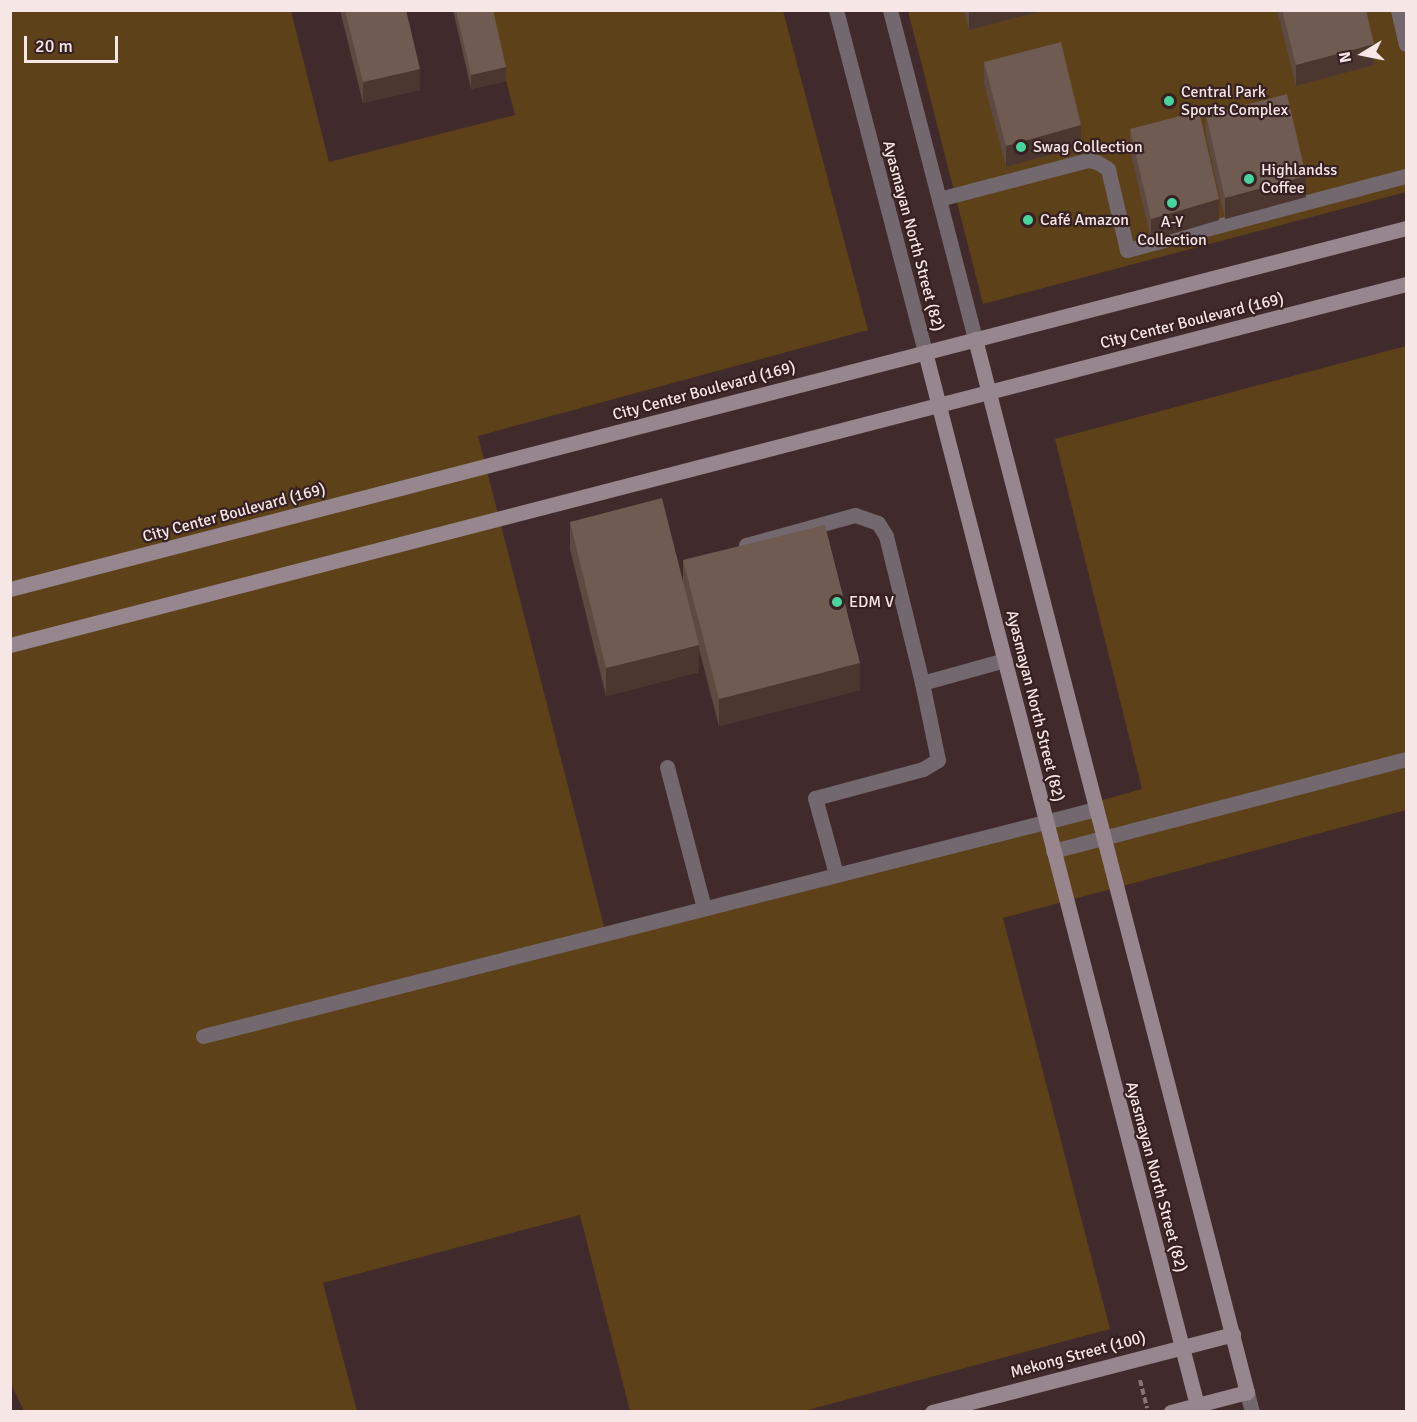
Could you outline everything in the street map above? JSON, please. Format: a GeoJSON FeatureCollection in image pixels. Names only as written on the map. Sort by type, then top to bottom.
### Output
{"type":"FeatureCollection","features":[{"type":"Feature","properties":{"kind":"main road","name":"City Center Boulevard (169)"},"geometry":{"type":"LineString","coordinates":[[10,589],[1407,228]]}},
{"type":"Feature","properties":{"kind":"main road","name":"City Center Boulevard (169)"},"geometry":{"type":"LineString","coordinates":[[10,645],[1407,284]]}},
{"type":"Feature","properties":{"kind":"main road","name":"Ayasmayan North Street (82)"},"geometry":{"type":"LineString","coordinates":[[975,339],[1247,1392]]}},
{"type":"Feature","properties":{"kind":"main road","name":"Ayasmayan North Street (82)"},"geometry":{"type":"LineString","coordinates":[[925,352],[1198,1408]]}},
{"type":"Feature","properties":{"kind":"main road","name":"Mekong Street (100)"},"geometry":{"type":"LineString","coordinates":[[932,1412],[1233,1334]]}},
{"type":"Feature","properties":{"kind":"main road"},"geometry":{"type":"LineString","coordinates":[[1171,1412],[1198,1408],[1247,1392]]}},
{"type":"Feature","properties":{"kind":"street","name":"Ayasmayan North Street (82)"},"geometry":{"type":"LineString","coordinates":[[836,10],[925,352]]}},
{"type":"Feature","properties":{"kind":"street","name":"Ayasmayan North Street (82)"},"geometry":{"type":"LineString","coordinates":[[890,10],[975,339]]}},
{"type":"Feature","properties":{"kind":"street"},"geometry":{"type":"LineString","coordinates":[[1398,10],[1407,44]]}},
{"type":"Feature","properties":{"kind":"street"},"geometry":{"type":"LineString","coordinates":[[939,200],[1088,160],[1097,162],[1108,169],[1127,250],[1407,176]]}},
{"type":"Feature","properties":{"kind":"street"},"geometry":{"type":"LineString","coordinates":[[734,548],[855,515],[878,523],[886,536],[922,683],[938,760],[923,769],[815,798],[836,874]]}},
{"type":"Feature","properties":{"kind":"street"},"geometry":{"type":"LineString","coordinates":[[922,683],[1005,660]]}},
{"type":"Feature","properties":{"kind":"street"},"geometry":{"type":"LineString","coordinates":[[1053,851],[1407,759]]}},
{"type":"Feature","properties":{"kind":"street"},"geometry":{"type":"LineString","coordinates":[[667,767],[704,908]]}},
{"type":"Feature","properties":{"kind":"street"},"geometry":{"type":"LineString","coordinates":[[203,1036],[1096,808]]}},
{"type":"Feature","properties":{"kind":"street","name":"Ayasmayan North Street (82)"},"geometry":{"type":"LineString","coordinates":[[1247,1392],[1252,1412]]}},
{"type":"Feature","properties":{"kind":"path"},"geometry":{"type":"LineString","coordinates":[[1134,1359],[1148,1412]]}},
{"type":"Feature","properties":{"kind":"shaded area"},"geometry":{"type":"Polygon","coordinates":[[[11,11],[291,11],[329,162],[515,115],[488,11],[783,11],[868,330],[478,436],[607,938],[1142,789],[1055,439],[1406,346],[1406,810],[1003,918],[1110,1329],[804,1411],[630,1411],[580,1215],[323,1283],[357,1411],[24,1411],[11,1384],[11,11]]]}},
{"type":"Feature","properties":{"kind":"shaded area","name":"Central Park Sports Complex"},"geometry":{"type":"Polygon","coordinates":[[[908,11],[1406,11],[1406,192],[983,304],[908,11]]]}},
{"type":"Feature","properties":{"kind":"building"},"geometry":{"type":"Polygon","coordinates":[[[345,10],[406,10],[420,69],[363,82],[345,10]]]}},
{"type":"Feature","properties":{"kind":"building"},"geometry":{"type":"Polygon","coordinates":[[[456,10],[493,10],[506,67],[471,75],[456,10]]]}},
{"type":"Feature","properties":{"kind":"building"},"geometry":{"type":"Polygon","coordinates":[[[1282,10],[1366,10],[1374,44],[1296,65],[1282,10]]]}},
{"type":"Feature","properties":{"kind":"building"},"geometry":{"type":"Polygon","coordinates":[[[1061,42],[1081,125],[1006,146],[984,62],[1061,42]]]}},
{"type":"Feature","properties":{"kind":"building"},"geometry":{"type":"Polygon","coordinates":[[[1287,94],[1306,176],[1225,198],[1206,115],[1287,94]]]}},
{"type":"Feature","properties":{"kind":"building"},"geometry":{"type":"Polygon","coordinates":[[[1199,111],[1219,199],[1151,219],[1130,129],[1199,111]]]}},
{"type":"Feature","properties":{"kind":"building"},"geometry":{"type":"Polygon","coordinates":[[[662,498],[699,645],[606,668],[570,522],[662,498]]]}},
{"type":"Feature","properties":{"kind":"building"},"geometry":{"type":"Polygon","coordinates":[[[825,525],[860,663],[719,699],[683,560],[825,525]]]}},
{"type":"Feature","properties":{"kind":"place","name":"Central Park Sports Complex"},"geometry":{"type":"Point","coordinates":[1169,101]}},
{"type":"Feature","properties":{"kind":"place","name":"Swag Collection"},"geometry":{"type":"Point","coordinates":[1021,147]}},
{"type":"Feature","properties":{"kind":"place","name":"Highlandss Coffee"},"geometry":{"type":"Point","coordinates":[1249,179]}},
{"type":"Feature","properties":{"kind":"place","name":"A-Y Collection"},"geometry":{"type":"Point","coordinates":[1172,203]}},
{"type":"Feature","properties":{"kind":"place","name":"Café Amazon"},"geometry":{"type":"Point","coordinates":[1028,220]}},
{"type":"Feature","properties":{"kind":"place","name":"EDM V"},"geometry":{"type":"Point","coordinates":[837,602]}}]}
